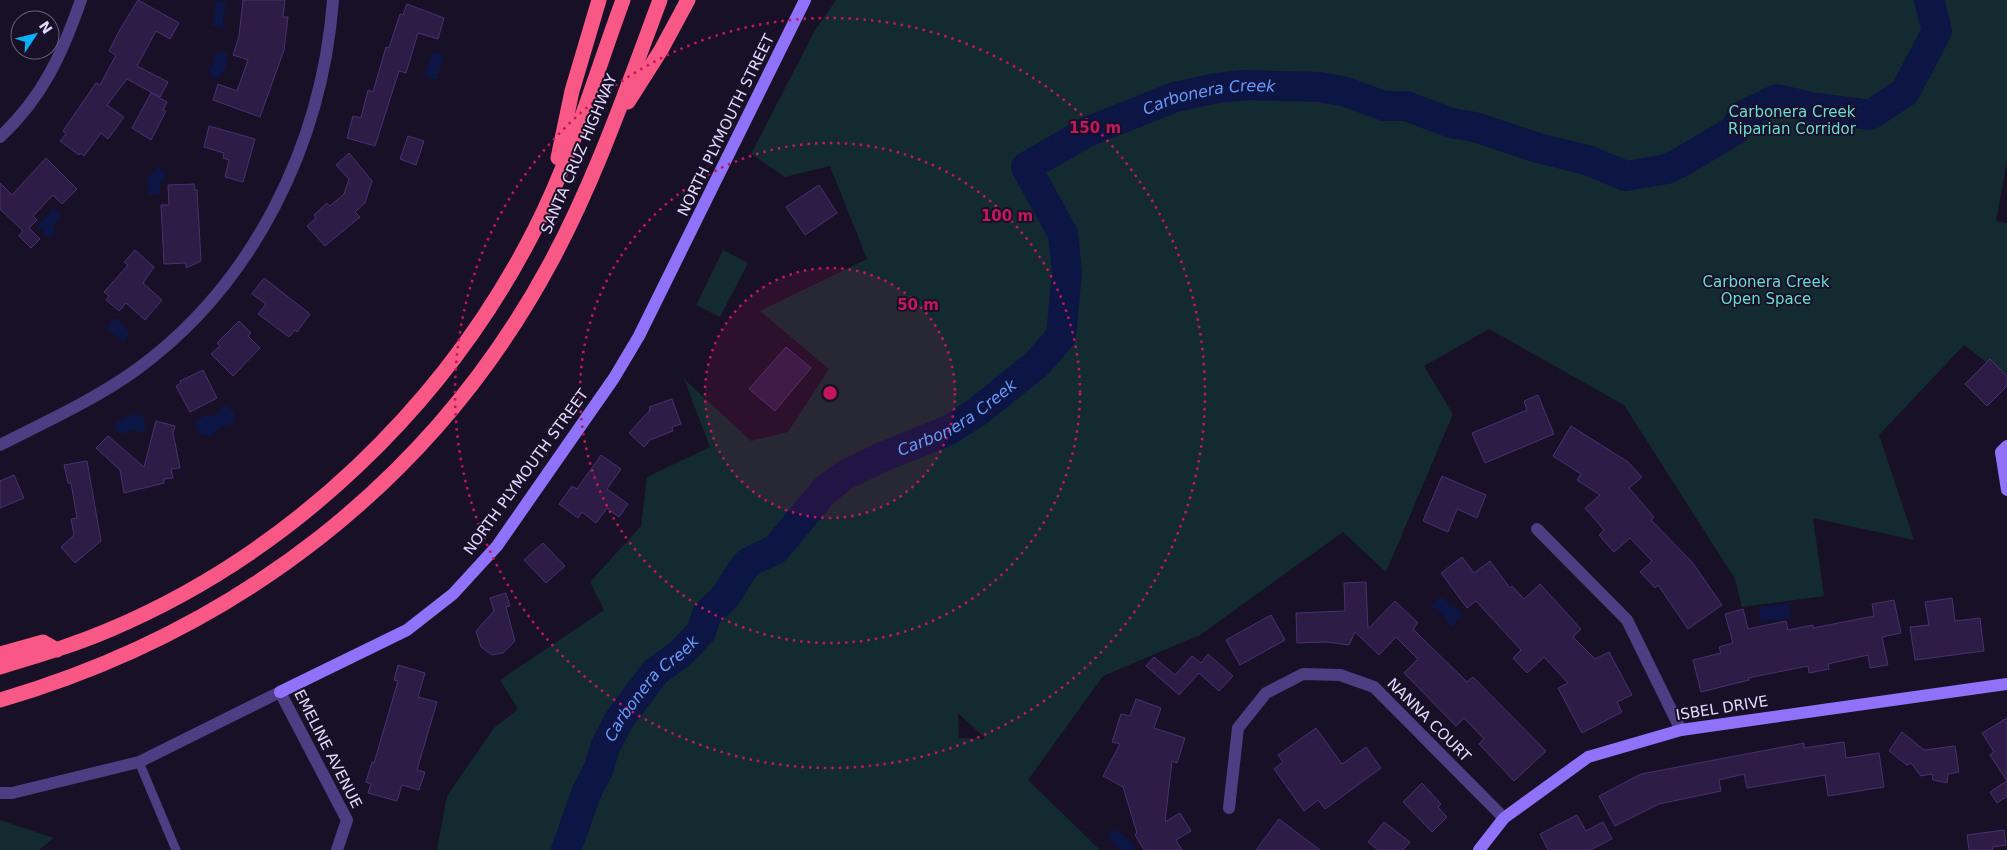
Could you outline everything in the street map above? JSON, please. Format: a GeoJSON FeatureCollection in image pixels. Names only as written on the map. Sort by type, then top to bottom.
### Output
{"type":"FeatureCollection","features":[{"type":"Feature","properties":{"kind":"highway"},"geometry":{"type":"LineString","coordinates":[[551,194],[572,91],[599,0]]}},
{"type":"Feature","properties":{"kind":"highway","name":"SANTA CRUZ HIGHWAY"},"geometry":{"type":"LineString","coordinates":[[0,667],[57,650],[142,615],[204,581],[277,532],[345,477],[413,408],[463,347],[520,258],[551,194],[623,0]]}},
{"type":"Feature","properties":{"kind":"highway","name":"SANTA CRUZ HIGHWAY"},"geometry":{"type":"LineString","coordinates":[[0,700],[93,669],[160,640],[192,623],[284,565],[371,494],[447,415],[513,327],[568,231],[611,129],[660,0]]}},
{"type":"Feature","properties":{"kind":"highway"},"geometry":{"type":"LineString","coordinates":[[611,129],[661,50],[688,0]]}},
{"type":"Feature","properties":{"kind":"highway"},"geometry":{"type":"LineString","coordinates":[[0,654],[43,642],[57,650]]}},
{"type":"Feature","properties":{"kind":"street"},"geometry":{"type":"LineString","coordinates":[[0,137],[35,98],[51,74],[81,0]]}},
{"type":"Feature","properties":{"kind":"street"},"geometry":{"type":"LineString","coordinates":[[0,445],[100,392],[136,370],[192,323],[241,265],[264,230],[294,163],[322,72],[329,40],[333,0]]}},
{"type":"Feature","properties":{"kind":"street","name":"NORTH PLYMOUTH STREET"},"geometry":{"type":"LineString","coordinates":[[0,793],[12,793],[139,762],[407,630],[453,594],[491,554],[614,378],[640,336],[805,0]]}},
{"type":"Feature","properties":{"kind":"street"},"geometry":{"type":"LineString","coordinates":[[2007,446],[2002,452],[2007,490]]}},
{"type":"Feature","properties":{"kind":"street"},"geometry":{"type":"LineString","coordinates":[[1537,529],[1627,620],[1681,730]]}},
{"type":"Feature","properties":{"kind":"street","name":"NANNA COURT"},"geometry":{"type":"LineString","coordinates":[[1229,808],[1238,728],[1266,693],[1303,674],[1340,675],[1374,687],[1504,818]]}},
{"type":"Feature","properties":{"kind":"street","name":"ISBEL DRIVE"},"geometry":{"type":"LineString","coordinates":[[1479,850],[1504,818],[1588,757],[1681,730],[2007,684]]}},
{"type":"Feature","properties":{"kind":"street","name":"EMELINE AVENUE"},"geometry":{"type":"LineString","coordinates":[[280,692],[347,820],[337,850]]}},
{"type":"Feature","properties":{"kind":"lane"},"geometry":{"type":"LineString","coordinates":[[139,762],[176,850]]}},
{"type":"Feature","properties":{"kind":"green space"},"geometry":{"type":"Polygon","coordinates":[[[836,0],[2007,0],[2007,161],[1996,221],[2007,223],[2007,378],[1964,345],[1879,435],[1914,540],[1813,518],[1824,596],[1742,607],[1735,579],[1624,405],[1489,329],[1424,366],[1453,414],[1386,572],[1343,532],[1200,635],[1103,676],[1028,780],[1100,850],[437,850],[447,796],[494,728],[518,709],[500,680],[604,610],[590,582],[641,526],[647,477],[710,447],[684,379],[751,441],[788,432],[829,369],[760,311],[867,259],[830,166],[785,177],[751,154],[814,32],[836,0]],[[958,713],[959,738],[985,738],[958,713]]]}},
{"type":"Feature","properties":{"kind":"green space"},"geometry":{"type":"Polygon","coordinates":[[[723,250],[748,263],[720,317],[696,305],[723,250]]]}},
{"type":"Feature","properties":{"kind":"green space"},"geometry":{"type":"Polygon","coordinates":[[[0,820],[54,838],[39,850],[0,850],[0,820]]]}},
{"type":"Feature","properties":{"kind":"shaded area"},"geometry":{"type":"Polygon","coordinates":[[[216,1],[226,2],[223,23],[226,29],[213,27],[216,1]]]}},
{"type":"Feature","properties":{"kind":"shaded area"},"geometry":{"type":"Polygon","coordinates":[[[224,51],[228,56],[226,67],[220,76],[214,79],[209,72],[217,52],[224,51]]]}},
{"type":"Feature","properties":{"kind":"shaded area"},"geometry":{"type":"Polygon","coordinates":[[[433,52],[444,56],[436,80],[424,76],[433,52]]]}},
{"type":"Feature","properties":{"kind":"shaded area"},"geometry":{"type":"Polygon","coordinates":[[[158,167],[167,175],[160,183],[160,194],[148,195],[147,179],[158,167]]]}},
{"type":"Feature","properties":{"kind":"shaded area"},"geometry":{"type":"Polygon","coordinates":[[[55,208],[61,217],[52,226],[56,234],[46,238],[42,229],[39,230],[39,224],[51,209],[55,208]]]}},
{"type":"Feature","properties":{"kind":"shaded area"},"geometry":{"type":"Polygon","coordinates":[[[113,319],[117,319],[130,333],[124,342],[109,331],[108,324],[113,319]]]}},
{"type":"Feature","properties":{"kind":"shaded area"},"geometry":{"type":"Polygon","coordinates":[[[223,406],[228,406],[235,415],[234,422],[229,426],[220,427],[211,437],[202,435],[195,428],[197,421],[204,415],[211,416],[215,414],[223,406]]]}},
{"type":"Feature","properties":{"kind":"shaded area"},"geometry":{"type":"Polygon","coordinates":[[[134,413],[143,417],[145,431],[142,434],[135,430],[121,434],[117,433],[114,423],[134,413]]]}},
{"type":"Feature","properties":{"kind":"shaded area"},"geometry":{"type":"Polygon","coordinates":[[[1439,598],[1444,598],[1450,606],[1456,607],[1461,614],[1461,617],[1457,618],[1456,624],[1452,627],[1439,610],[1431,607],[1439,598]]]}},
{"type":"Feature","properties":{"kind":"shaded area"},"geometry":{"type":"Polygon","coordinates":[[[1789,603],[1791,618],[1761,622],[1759,607],[1789,603]]]}},
{"type":"Feature","properties":{"kind":"shaded area"},"geometry":{"type":"Polygon","coordinates":[[[1117,830],[1134,845],[1134,850],[1121,850],[1109,839],[1109,833],[1117,830]]]}},
{"type":"Feature","properties":{"kind":"building"},"geometry":{"type":"Polygon","coordinates":[[[138,0],[179,23],[170,39],[156,31],[137,66],[168,82],[160,97],[127,79],[107,105],[124,117],[108,139],[101,133],[84,156],[80,153],[79,155],[60,141],[66,134],[63,131],[96,83],[100,85],[116,55],[109,51],[138,0]]]}},
{"type":"Feature","properties":{"kind":"building"},"geometry":{"type":"Polygon","coordinates":[[[243,0],[285,0],[283,17],[288,17],[284,50],[260,117],[213,100],[218,84],[237,91],[248,60],[233,55],[239,36],[243,0]]]}},
{"type":"Feature","properties":{"kind":"building"},"geometry":{"type":"Polygon","coordinates":[[[407,4],[444,18],[438,39],[418,33],[406,73],[399,71],[375,146],[347,138],[353,116],[361,118],[368,90],[373,92],[386,47],[389,48],[400,14],[403,15],[407,4]]]}},
{"type":"Feature","properties":{"kind":"building"},"geometry":{"type":"Polygon","coordinates":[[[151,93],[167,102],[163,110],[166,111],[151,140],[132,128],[151,93]]]}},
{"type":"Feature","properties":{"kind":"building"},"geometry":{"type":"Polygon","coordinates":[[[209,126],[255,139],[243,182],[225,177],[229,160],[223,158],[224,153],[204,147],[209,126]]]}},
{"type":"Feature","properties":{"kind":"building"},"geometry":{"type":"Polygon","coordinates":[[[408,136],[424,141],[416,165],[400,159],[408,136]]]}},
{"type":"Feature","properties":{"kind":"building"},"geometry":{"type":"Polygon","coordinates":[[[349,153],[372,181],[365,203],[355,212],[360,217],[325,246],[307,226],[316,218],[314,215],[327,203],[330,206],[344,194],[349,179],[336,165],[349,153]]]}},
{"type":"Feature","properties":{"kind":"building"},"geometry":{"type":"Polygon","coordinates":[[[46,158],[77,189],[62,204],[53,195],[33,216],[37,220],[29,228],[40,239],[31,248],[19,236],[23,231],[0,209],[0,183],[12,195],[46,158]]]}},
{"type":"Feature","properties":{"kind":"building"},"geometry":{"type":"Polygon","coordinates":[[[194,184],[195,190],[197,190],[201,261],[186,268],[186,263],[164,264],[161,205],[169,205],[168,185],[194,184]]]}},
{"type":"Feature","properties":{"kind":"building"},"geometry":{"type":"Polygon","coordinates":[[[819,185],[837,213],[805,235],[786,207],[819,185]]]}},
{"type":"Feature","properties":{"kind":"building"},"geometry":{"type":"Polygon","coordinates":[[[135,250],[154,267],[143,283],[162,300],[145,320],[126,303],[119,311],[106,300],[109,296],[104,292],[128,265],[124,262],[135,250]]]}},
{"type":"Feature","properties":{"kind":"building"},"geometry":{"type":"Polygon","coordinates":[[[264,278],[310,314],[297,332],[295,330],[289,337],[258,314],[266,304],[252,294],[264,278]]]}},
{"type":"Feature","properties":{"kind":"building"},"geometry":{"type":"Polygon","coordinates":[[[239,321],[251,333],[248,336],[260,348],[233,376],[211,354],[220,346],[217,343],[239,321]]]}},
{"type":"Feature","properties":{"kind":"building"},"geometry":{"type":"Polygon","coordinates":[[[786,347],[811,368],[775,411],[749,389],[786,347]]]}},
{"type":"Feature","properties":{"kind":"building"},"geometry":{"type":"Polygon","coordinates":[[[1990,359],[2007,376],[2007,386],[1987,406],[1965,384],[1990,359]]]}},
{"type":"Feature","properties":{"kind":"building"},"geometry":{"type":"Polygon","coordinates":[[[203,370],[217,398],[190,412],[176,386],[181,383],[180,381],[203,370]]]}},
{"type":"Feature","properties":{"kind":"building"},"geometry":{"type":"Polygon","coordinates":[[[1538,395],[1554,434],[1485,463],[1472,433],[1527,410],[1524,401],[1538,395]]]}},
{"type":"Feature","properties":{"kind":"building"},"geometry":{"type":"Polygon","coordinates":[[[672,399],[681,424],[672,427],[673,431],[650,440],[644,447],[629,433],[650,410],[649,407],[672,399]]]}},
{"type":"Feature","properties":{"kind":"building"},"geometry":{"type":"Polygon","coordinates":[[[156,421],[175,426],[173,433],[180,468],[171,469],[173,478],[164,479],[164,483],[124,493],[120,470],[96,448],[108,436],[144,467],[156,421]]]}},
{"type":"Feature","properties":{"kind":"building"},"geometry":{"type":"Polygon","coordinates":[[[1571,426],[1628,462],[1642,477],[1629,488],[1654,517],[1651,520],[1692,562],[1722,605],[1688,629],[1658,585],[1655,588],[1640,572],[1652,561],[1630,538],[1614,552],[1599,535],[1604,530],[1585,508],[1600,495],[1577,480],[1581,474],[1553,456],[1571,426]]]}},
{"type":"Feature","properties":{"kind":"building"},"geometry":{"type":"Polygon","coordinates":[[[601,455],[621,469],[607,489],[628,504],[619,517],[607,508],[596,523],[582,512],[578,518],[559,504],[572,486],[577,489],[601,455]]]}},
{"type":"Feature","properties":{"kind":"building"},"geometry":{"type":"Polygon","coordinates":[[[87,461],[101,541],[75,563],[61,547],[74,535],[71,519],[77,518],[71,483],[68,483],[64,465],[87,461]]]}},
{"type":"Feature","properties":{"kind":"building"},"geometry":{"type":"Polygon","coordinates":[[[14,475],[24,498],[0,508],[0,481],[14,475]]]}},
{"type":"Feature","properties":{"kind":"building"},"geometry":{"type":"Polygon","coordinates":[[[1442,476],[1486,495],[1477,518],[1457,509],[1448,532],[1423,521],[1442,476]]]}},
{"type":"Feature","properties":{"kind":"building"},"geometry":{"type":"Polygon","coordinates":[[[543,543],[565,566],[546,583],[524,560],[543,543]]]}},
{"type":"Feature","properties":{"kind":"building"},"geometry":{"type":"Polygon","coordinates":[[[1462,557],[1474,573],[1490,561],[1510,588],[1512,586],[1524,599],[1540,584],[1581,629],[1573,637],[1595,659],[1609,652],[1632,695],[1617,702],[1622,712],[1582,733],[1558,688],[1568,683],[1544,657],[1527,673],[1513,658],[1521,650],[1476,601],[1467,608],[1441,573],[1462,557]]]}},
{"type":"Feature","properties":{"kind":"building"},"geometry":{"type":"Polygon","coordinates":[[[1366,582],[1368,629],[1395,601],[1418,623],[1413,629],[1421,637],[1467,682],[1473,677],[1546,751],[1514,781],[1479,744],[1484,739],[1464,718],[1456,726],[1404,673],[1418,659],[1396,637],[1379,655],[1355,632],[1349,645],[1327,642],[1297,643],[1296,613],[1345,611],[1344,583],[1366,582]]]}},
{"type":"Feature","properties":{"kind":"building"},"geometry":{"type":"Polygon","coordinates":[[[506,593],[510,606],[506,607],[515,641],[503,653],[492,655],[481,647],[476,631],[494,611],[490,598],[506,593]]]}},
{"type":"Feature","properties":{"kind":"building"},"geometry":{"type":"Polygon","coordinates":[[[1952,598],[1955,621],[1980,618],[1984,651],[1915,660],[1910,627],[1929,625],[1925,602],[1952,598]]]}},
{"type":"Feature","properties":{"kind":"building"},"geometry":{"type":"Polygon","coordinates":[[[1894,600],[1901,633],[1882,637],[1888,665],[1870,668],[1868,655],[1828,664],[1829,669],[1809,673],[1808,666],[1748,678],[1749,680],[1701,692],[1693,660],[1721,653],[1719,647],[1733,643],[1725,614],[1743,609],[1748,629],[1786,621],[1788,630],[1813,625],[1813,628],[1874,616],[1872,604],[1894,600]]]}},
{"type":"Feature","properties":{"kind":"building"},"geometry":{"type":"Polygon","coordinates":[[[1271,615],[1285,640],[1240,665],[1226,640],[1271,615]]]}},
{"type":"Feature","properties":{"kind":"building"},"geometry":{"type":"Polygon","coordinates":[[[1208,654],[1233,676],[1219,691],[1199,673],[1179,695],[1146,666],[1154,657],[1175,675],[1192,656],[1201,663],[1208,654]]]}},
{"type":"Feature","properties":{"kind":"building"},"geometry":{"type":"Polygon","coordinates":[[[398,665],[425,673],[418,697],[437,702],[417,770],[425,772],[419,790],[402,785],[397,801],[368,793],[371,784],[366,782],[372,762],[374,763],[398,681],[394,680],[398,665]]]}},
{"type":"Feature","properties":{"kind":"building"},"geometry":{"type":"Polygon","coordinates":[[[1136,699],[1161,708],[1154,728],[1185,738],[1177,763],[1172,761],[1165,822],[1180,813],[1191,831],[1176,840],[1182,850],[1144,850],[1135,835],[1137,833],[1123,787],[1103,776],[1120,744],[1112,742],[1121,714],[1130,716],[1136,699]]]}},
{"type":"Feature","properties":{"kind":"building"},"geometry":{"type":"Polygon","coordinates":[[[2007,718],[2007,781],[1990,755],[1994,752],[1982,733],[2007,718]]]}},
{"type":"Feature","properties":{"kind":"building"},"geometry":{"type":"Polygon","coordinates":[[[1316,728],[1342,764],[1366,747],[1381,768],[1325,809],[1318,800],[1304,811],[1274,769],[1283,762],[1278,755],[1316,728]]]}},
{"type":"Feature","properties":{"kind":"building"},"geometry":{"type":"Polygon","coordinates":[[[1902,732],[1924,750],[1955,746],[1959,772],[1948,774],[1947,783],[1933,780],[1932,774],[1921,776],[1911,763],[1907,765],[1889,751],[1902,732]]]}},
{"type":"Feature","properties":{"kind":"building"},"geometry":{"type":"Polygon","coordinates":[[[1844,742],[1846,758],[1879,753],[1884,787],[1828,796],[1825,775],[1747,788],[1744,774],[1719,780],[1721,791],[1659,804],[1615,826],[1599,796],[1641,774],[1804,743],[1804,748],[1844,742]]]}},
{"type":"Feature","properties":{"kind":"building"},"geometry":{"type":"Polygon","coordinates":[[[2007,781],[2007,796],[1997,803],[1990,792],[2007,781]]]}},
{"type":"Feature","properties":{"kind":"building"},"geometry":{"type":"Polygon","coordinates":[[[1422,783],[1441,804],[1438,807],[1447,817],[1432,832],[1403,802],[1422,783]]]}},
{"type":"Feature","properties":{"kind":"building"},"geometry":{"type":"Polygon","coordinates":[[[1577,815],[1586,831],[1603,822],[1612,839],[1590,850],[1548,850],[1540,834],[1577,815]]]}},
{"type":"Feature","properties":{"kind":"building"},"geometry":{"type":"Polygon","coordinates":[[[1279,819],[1320,850],[1256,850],[1279,819]]]}},
{"type":"Feature","properties":{"kind":"building"},"geometry":{"type":"Polygon","coordinates":[[[1384,822],[1410,842],[1403,850],[1378,850],[1368,842],[1384,822]]]}},
{"type":"Feature","properties":{"kind":"building"},"geometry":{"type":"Polygon","coordinates":[[[2004,830],[2006,845],[1992,847],[1993,850],[1969,850],[1967,835],[2004,830]]]}},
{"type":"Feature","properties":{"kind":"waterway","name":"Carbonera Creek"},"geometry":{"type":"LineString","coordinates":[[566,850],[587,791],[598,770],[606,745],[619,720],[655,672],[681,653],[701,632],[707,614],[725,597],[749,562],[776,549],[824,491],[845,475],[880,458],[949,430],[977,412],[1038,363],[1061,336],[1067,272],[1063,234],[1026,167],[1087,132],[1175,97],[1217,88],[1245,85],[1320,87],[1346,92],[1384,106],[1406,106],[1451,123],[1475,127],[1538,148],[1587,160],[1626,176],[1667,169],[1735,130],[1742,116],[1777,99],[1816,108],[1870,115],[1905,92],[1937,31],[1929,0]]}},
{"type":"Feature","properties":{"kind":"park label","name":"Carbonera Creek Riparian Corridor"},"geometry":{"type":"Point","coordinates":[1792,120]}},
{"type":"Feature","properties":{"kind":"park label","name":"Carbonera Creek Open Space"},"geometry":{"type":"Point","coordinates":[1766,290]}}]}
